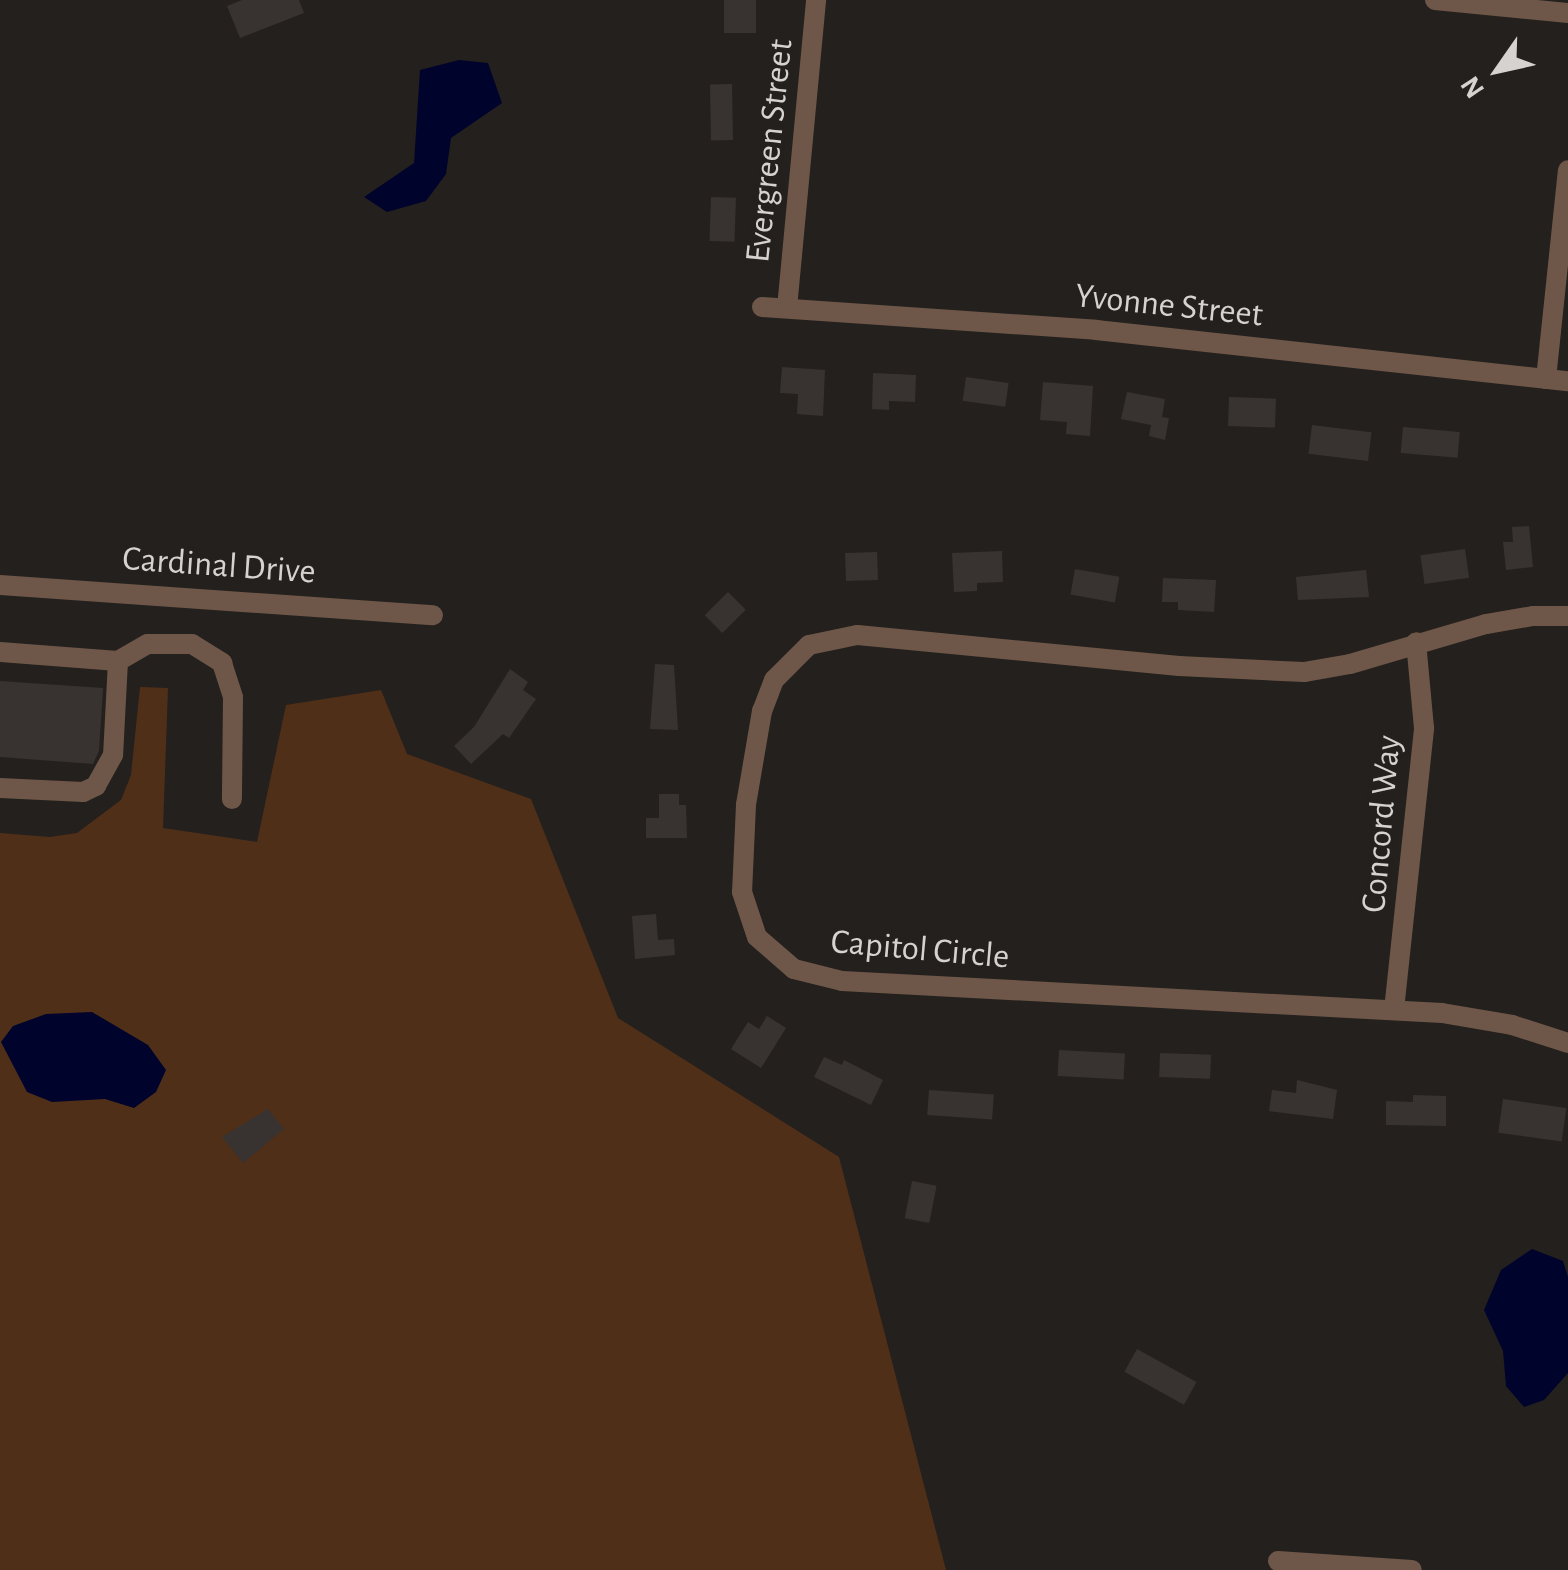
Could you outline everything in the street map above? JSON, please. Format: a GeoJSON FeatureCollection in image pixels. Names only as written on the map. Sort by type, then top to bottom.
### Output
{"type":"FeatureCollection","features":[{"type":"Feature","properties":{"kind":"street","name":"Evergreen Street"},"geometry":{"type":"LineString","coordinates":[[786,308],[816,0]]}},
{"type":"Feature","properties":{"kind":"street"},"geometry":{"type":"LineString","coordinates":[[1436,0],[1568,13]]}},
{"type":"Feature","properties":{"kind":"street"},"geometry":{"type":"LineString","coordinates":[[1546,378],[1568,170]]}},
{"type":"Feature","properties":{"kind":"street","name":"Yvonne Street"},"geometry":{"type":"LineString","coordinates":[[762,307],[1096,330],[1568,381]]}},
{"type":"Feature","properties":{"kind":"street","name":"Cardinal Drive"},"geometry":{"type":"LineString","coordinates":[[0,584],[433,615]]}},
{"type":"Feature","properties":{"kind":"street","name":"Capitol Circle"},"geometry":{"type":"LineString","coordinates":[[1568,616],[1517,618],[1416,642],[1350,664],[1304,672],[1179,666],[856,635],[809,645],[774,680],[762,711],[743,853],[742,892],[757,937],[794,970],[858,982],[1394,1010],[1512,1025],[1568,1043]]}},
{"type":"Feature","properties":{"kind":"street","name":"Concord Way"},"geometry":{"type":"LineString","coordinates":[[1394,1010],[1415,843],[1424,728],[1416,642]]}},
{"type":"Feature","properties":{"kind":"street"},"geometry":{"type":"LineString","coordinates":[[0,652],[118,661],[148,644],[192,644],[222,662],[233,697],[232,800]]}},
{"type":"Feature","properties":{"kind":"street"},"geometry":{"type":"LineString","coordinates":[[0,788],[84,792],[96,786],[112,755],[118,661]]}},
{"type":"Feature","properties":{"kind":"street"},"geometry":{"type":"LineString","coordinates":[[1278,1561],[1412,1570]]}},
{"type":"Feature","properties":{"kind":"shaded area"},"geometry":{"type":"Polygon","coordinates":[[[140,687],[168,688],[163,828],[257,842],[286,705],[381,690],[407,754],[531,799],[618,1018],[839,1157],[946,1570],[0,1570],[0,833],[50,837],[77,833],[121,800],[131,775],[140,687]]]}},
{"type":"Feature","properties":{"kind":"water"},"geometry":{"type":"Polygon","coordinates":[[[459,60],[488,63],[502,103],[451,138],[446,174],[426,201],[387,212],[364,197],[414,163],[420,70],[459,60]]]}},
{"type":"Feature","properties":{"kind":"water"},"geometry":{"type":"Polygon","coordinates":[[[92,1012],[148,1045],[166,1070],[156,1092],[134,1108],[105,1099],[52,1102],[27,1092],[1,1042],[13,1026],[46,1014],[92,1012]]]}},
{"type":"Feature","properties":{"kind":"water"},"geometry":{"type":"Polygon","coordinates":[[[1532,1249],[1563,1261],[1568,1277],[1568,1373],[1544,1400],[1524,1407],[1506,1386],[1503,1351],[1484,1310],[1501,1270],[1532,1249]]]}},
{"type":"Feature","properties":{"kind":"building"},"geometry":{"type":"Polygon","coordinates":[[[242,0],[299,0],[304,13],[240,38],[227,6],[242,0]]]}},
{"type":"Feature","properties":{"kind":"building"},"geometry":{"type":"Polygon","coordinates":[[[724,0],[756,0],[756,33],[724,33],[724,0]]]}},
{"type":"Feature","properties":{"kind":"building"},"geometry":{"type":"Polygon","coordinates":[[[710,84],[732,84],[733,140],[711,140],[710,84]]]}},
{"type":"Feature","properties":{"kind":"building"},"geometry":{"type":"Polygon","coordinates":[[[711,197],[736,198],[734,242],[709,241],[711,197]]]}},
{"type":"Feature","properties":{"kind":"building"},"geometry":{"type":"Polygon","coordinates":[[[782,367],[825,370],[823,416],[797,414],[798,394],[780,393],[782,367]]]}},
{"type":"Feature","properties":{"kind":"building"},"geometry":{"type":"Polygon","coordinates":[[[873,373],[916,375],[915,402],[889,401],[889,410],[872,409],[873,373]]]}},
{"type":"Feature","properties":{"kind":"building"},"geometry":{"type":"Polygon","coordinates":[[[966,377],[1009,383],[1005,407],[963,401],[966,377]]]}},
{"type":"Feature","properties":{"kind":"building"},"geometry":{"type":"Polygon","coordinates":[[[1043,382],[1093,386],[1090,436],[1066,434],[1067,422],[1040,420],[1043,382]]]}},
{"type":"Feature","properties":{"kind":"building"},"geometry":{"type":"Polygon","coordinates":[[[1127,392],[1165,399],[1162,417],[1169,418],[1165,440],[1149,436],[1151,425],[1121,419],[1127,392]]]}},
{"type":"Feature","properties":{"kind":"building"},"geometry":{"type":"Polygon","coordinates":[[[1229,397],[1276,399],[1275,428],[1228,426],[1229,397]]]}},
{"type":"Feature","properties":{"kind":"building"},"geometry":{"type":"Polygon","coordinates":[[[1312,425],[1372,432],[1368,461],[1308,454],[1312,425]]]}},
{"type":"Feature","properties":{"kind":"building"},"geometry":{"type":"Polygon","coordinates":[[[1403,427],[1460,432],[1458,458],[1401,453],[1403,427]]]}},
{"type":"Feature","properties":{"kind":"building"},"geometry":{"type":"Polygon","coordinates":[[[1529,526],[1533,567],[1506,570],[1503,542],[1513,542],[1512,527],[1529,526]]]}},
{"type":"Feature","properties":{"kind":"building"},"geometry":{"type":"Polygon","coordinates":[[[1465,549],[1469,578],[1424,584],[1420,555],[1465,549]]]}},
{"type":"Feature","properties":{"kind":"building"},"geometry":{"type":"Polygon","coordinates":[[[1002,551],[1003,582],[977,583],[977,591],[954,592],[952,553],[1002,551]]]}},
{"type":"Feature","properties":{"kind":"building"},"geometry":{"type":"Polygon","coordinates":[[[877,552],[878,580],[846,581],[845,553],[877,552]]]}},
{"type":"Feature","properties":{"kind":"building"},"geometry":{"type":"Polygon","coordinates":[[[1075,569],[1119,577],[1115,602],[1070,595],[1075,569]]]}},
{"type":"Feature","properties":{"kind":"building"},"geometry":{"type":"Polygon","coordinates":[[[1366,570],[1369,597],[1298,600],[1296,577],[1366,570]]]}},
{"type":"Feature","properties":{"kind":"building"},"geometry":{"type":"Polygon","coordinates":[[[1163,578],[1216,580],[1214,612],[1178,610],[1178,602],[1162,602],[1163,578]]]}},
{"type":"Feature","properties":{"kind":"building"},"geometry":{"type":"Polygon","coordinates":[[[728,592],[746,610],[722,633],[705,615],[728,592]]]}},
{"type":"Feature","properties":{"kind":"building"},"geometry":{"type":"Polygon","coordinates":[[[655,664],[674,665],[678,730],[650,729],[655,664]]]}},
{"type":"Feature","properties":{"kind":"building"},"geometry":{"type":"Polygon","coordinates":[[[510,669],[528,682],[523,690],[536,699],[509,738],[503,734],[471,764],[454,746],[474,727],[510,669]]]}},
{"type":"Feature","properties":{"kind":"building"},"geometry":{"type":"Polygon","coordinates":[[[0,681],[103,688],[99,751],[93,764],[0,757],[0,681]]]}},
{"type":"Feature","properties":{"kind":"building"},"geometry":{"type":"Polygon","coordinates":[[[659,794],[679,794],[679,805],[686,805],[687,838],[646,838],[646,818],[659,818],[659,794]]]}},
{"type":"Feature","properties":{"kind":"building"},"geometry":{"type":"Polygon","coordinates":[[[656,914],[658,940],[674,939],[675,955],[635,959],[632,916],[656,914]]]}},
{"type":"Feature","properties":{"kind":"building"},"geometry":{"type":"Polygon","coordinates":[[[767,1016],[786,1028],[761,1068],[731,1049],[748,1022],[759,1029],[767,1016]]]}},
{"type":"Feature","properties":{"kind":"building"},"geometry":{"type":"Polygon","coordinates":[[[1059,1050],[1125,1053],[1124,1079],[1058,1076],[1059,1050]]]}},
{"type":"Feature","properties":{"kind":"building"},"geometry":{"type":"Polygon","coordinates":[[[1160,1053],[1211,1055],[1210,1079],[1159,1077],[1160,1053]]]}},
{"type":"Feature","properties":{"kind":"building"},"geometry":{"type":"Polygon","coordinates":[[[824,1057],[842,1065],[844,1060],[883,1080],[871,1105],[814,1077],[824,1057]]]}},
{"type":"Feature","properties":{"kind":"building"},"geometry":{"type":"Polygon","coordinates":[[[1297,1080],[1337,1090],[1333,1119],[1269,1111],[1272,1090],[1296,1093],[1297,1080]]]}},
{"type":"Feature","properties":{"kind":"building"},"geometry":{"type":"Polygon","coordinates":[[[929,1090],[994,1095],[992,1119],[927,1115],[929,1090]]]}},
{"type":"Feature","properties":{"kind":"building"},"geometry":{"type":"Polygon","coordinates":[[[1413,1095],[1446,1096],[1446,1126],[1386,1125],[1386,1101],[1413,1102],[1413,1095]]]}},
{"type":"Feature","properties":{"kind":"building"},"geometry":{"type":"Polygon","coordinates":[[[1503,1099],[1566,1108],[1562,1142],[1498,1133],[1503,1099]]]}},
{"type":"Feature","properties":{"kind":"building"},"geometry":{"type":"Polygon","coordinates":[[[268,1109],[284,1129],[243,1163],[222,1137],[268,1109]]]}},
{"type":"Feature","properties":{"kind":"building"},"geometry":{"type":"Polygon","coordinates":[[[912,1181],[937,1186],[929,1223],[905,1218],[912,1181]]]}},
{"type":"Feature","properties":{"kind":"building"},"geometry":{"type":"Polygon","coordinates":[[[1137,1349],[1196,1382],[1184,1405],[1124,1372],[1137,1349]]]}}]}
